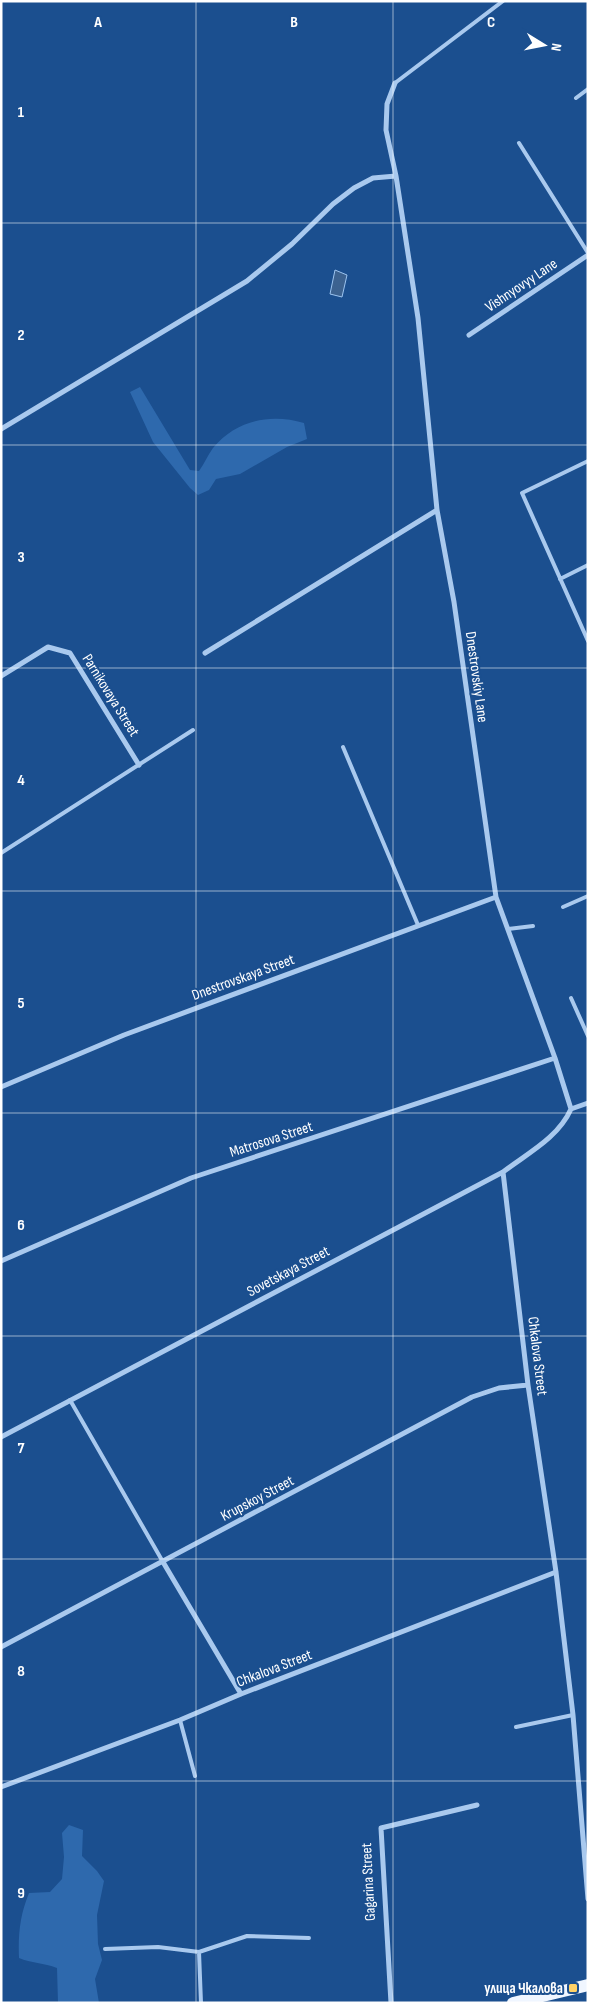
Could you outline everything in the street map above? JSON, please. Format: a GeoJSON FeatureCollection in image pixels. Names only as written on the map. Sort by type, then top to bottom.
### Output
{"type":"FeatureCollection","features":[{"type":"Feature","properties":{"kind":"main road"},"geometry":{"type":"LineString","coordinates":[[513,2003],[588,1985]]}},
{"type":"Feature","properties":{"kind":"street"},"geometry":{"type":"LineString","coordinates":[[1,429],[247,281],[292,244],[333,204],[354,188],[373,178],[396,176],[386,130],[387,104],[395,83]]}},
{"type":"Feature","properties":{"kind":"street","name":"Dnestrovskiy Lane"},"geometry":{"type":"LineString","coordinates":[[396,176],[418,318],[437,510],[454,602],[496,896],[555,1058],[571,1109]]}},
{"type":"Feature","properties":{"kind":"street","name":"Vishnyovyy Lane"},"geometry":{"type":"LineString","coordinates":[[469,336],[588,254]]}},
{"type":"Feature","properties":{"kind":"street"},"geometry":{"type":"LineString","coordinates":[[205,653],[437,510]]}},
{"type":"Feature","properties":{"kind":"street","name":"Parnikovaya Street"},"geometry":{"type":"LineString","coordinates":[[1,676],[48,647],[70,653],[139,765]]}},
{"type":"Feature","properties":{"kind":"street","name":"Dnestrovskaya Street"},"geometry":{"type":"LineString","coordinates":[[1,1087],[124,1035],[496,896]]}},
{"type":"Feature","properties":{"kind":"street","name":"Matrosova Street"},"geometry":{"type":"LineString","coordinates":[[1,1262],[191,1178],[555,1058]]}},
{"type":"Feature","properties":{"kind":"street"},"geometry":{"type":"LineString","coordinates":[[571,1109],[588,1103]]}},
{"type":"Feature","properties":{"kind":"street","name":"Sovetskaya Street"},"geometry":{"type":"LineString","coordinates":[[1,1437],[503,1172],[556,1133],[566,1120],[571,1109]]}},
{"type":"Feature","properties":{"kind":"street","name":"Chkalova Street"},"geometry":{"type":"LineString","coordinates":[[503,1172],[528,1384],[556,1572],[573,1715],[588,1900]]}},
{"type":"Feature","properties":{"kind":"street","name":"Krupskoy Street"},"geometry":{"type":"LineString","coordinates":[[1,1646],[472,1397],[499,1388],[528,1384]]}},
{"type":"Feature","properties":{"kind":"street"},"geometry":{"type":"LineString","coordinates":[[163,1562],[240,1694]]}},
{"type":"Feature","properties":{"kind":"street","name":"Chkalova Street"},"geometry":{"type":"LineString","coordinates":[[1,1786],[180,1720],[240,1694],[556,1572]]}},
{"type":"Feature","properties":{"kind":"street","name":"Gagarina Street"},"geometry":{"type":"LineString","coordinates":[[391,2003],[381,1828],[477,1805]]}},
{"type":"Feature","properties":{"kind":"lane"},"geometry":{"type":"LineString","coordinates":[[395,83],[503,1]]}},
{"type":"Feature","properties":{"kind":"lane"},"geometry":{"type":"LineString","coordinates":[[576,98],[588,89]]}},
{"type":"Feature","properties":{"kind":"lane"},"geometry":{"type":"LineString","coordinates":[[519,143],[588,254]]}},
{"type":"Feature","properties":{"kind":"lane"},"geometry":{"type":"LineString","coordinates":[[588,461],[522,493],[588,641]]}},
{"type":"Feature","properties":{"kind":"lane"},"geometry":{"type":"LineString","coordinates":[[560,578],[588,565]]}},
{"type":"Feature","properties":{"kind":"lane"},"geometry":{"type":"LineString","coordinates":[[1,853],[193,730]]}},
{"type":"Feature","properties":{"kind":"lane"},"geometry":{"type":"LineString","coordinates":[[343,747],[418,926]]}},
{"type":"Feature","properties":{"kind":"lane"},"geometry":{"type":"LineString","coordinates":[[563,907],[588,896]]}},
{"type":"Feature","properties":{"kind":"lane"},"geometry":{"type":"LineString","coordinates":[[508,929],[533,926]]}},
{"type":"Feature","properties":{"kind":"lane"},"geometry":{"type":"LineString","coordinates":[[572,998],[588,1036]]}},
{"type":"Feature","properties":{"kind":"lane"},"geometry":{"type":"LineString","coordinates":[[70,1400],[163,1562]]}},
{"type":"Feature","properties":{"kind":"lane"},"geometry":{"type":"LineString","coordinates":[[516,1727],[573,1715]]}},
{"type":"Feature","properties":{"kind":"lane"},"geometry":{"type":"LineString","coordinates":[[180,1720],[195,1776]]}},
{"type":"Feature","properties":{"kind":"lane"},"geometry":{"type":"LineString","coordinates":[[105,1949],[158,1947],[199,1952],[247,1936],[309,1938]]}},
{"type":"Feature","properties":{"kind":"lane"},"geometry":{"type":"LineString","coordinates":[[199,1952],[201,2003]]}},
{"type":"Feature","properties":{"kind":"shaded area"},"geometry":{"type":"Polygon","coordinates":[[[335,270],[347,275],[342,297],[330,294],[335,270]]]}},
{"type":"Feature","properties":{"kind":"shaded area"},"geometry":{"type":"Polygon","coordinates":[[[140,387],[190,470],[199,471],[213,448],[222,438],[243,425],[255,421],[279,419],[304,423],[307,439],[287,447],[240,474],[216,479],[209,490],[198,495],[190,488],[153,442],[130,392],[140,387]]]}},
{"type":"Feature","properties":{"kind":"shaded area"},"geometry":{"type":"Polygon","coordinates":[[[69,1825],[83,1830],[82,1856],[104,1881],[97,1915],[98,1944],[102,1960],[95,1979],[99,2003],[58,2003],[57,1968],[19,1958],[20,1925],[29,1893],[50,1892],[62,1879],[64,1857],[62,1833],[69,1825]]]}},
{"type":"Feature","properties":{"kind":"place","name":"улица Чкалова"},"geometry":{"type":"Point","coordinates":[573,1988]}}]}
